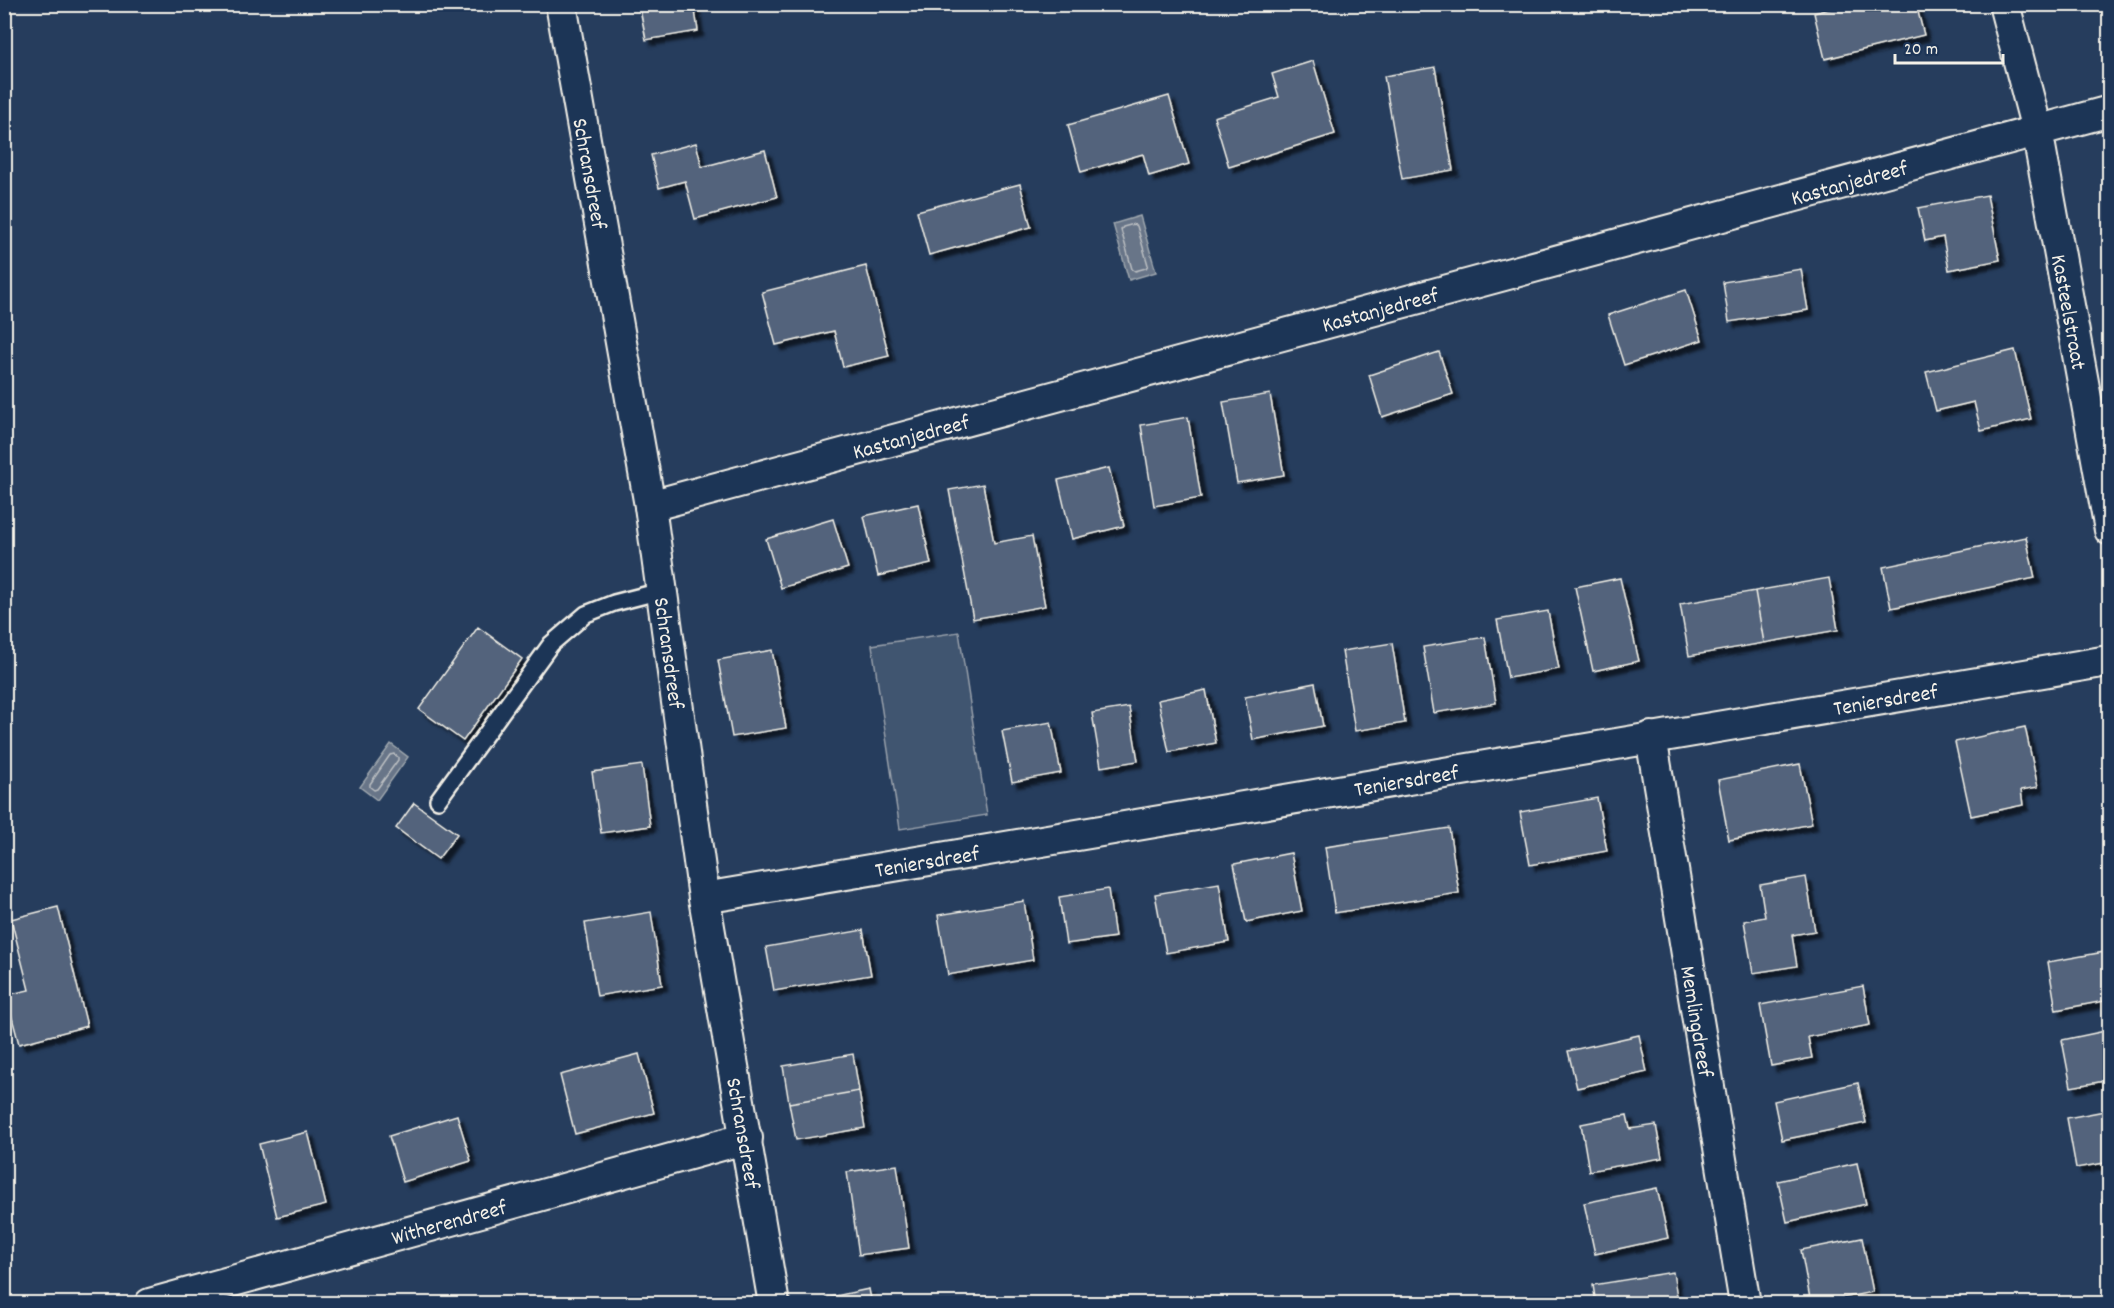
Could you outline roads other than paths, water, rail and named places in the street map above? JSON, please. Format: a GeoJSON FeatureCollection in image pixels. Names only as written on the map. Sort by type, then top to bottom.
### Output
{"type":"FeatureCollection","features":[{"type":"Feature","properties":{"kind":"street","name":"Schransdreef"},"geometry":{"type":"LineString","coordinates":[[561,4],[650,506],[704,898],[774,1304]]}},
{"type":"Feature","properties":{"kind":"street","name":"Kasteelstraat"},"geometry":{"type":"LineString","coordinates":[[2004,4],[2037,130],[2109,530]]}},
{"type":"Feature","properties":{"kind":"street","name":"Kastanjedreef"},"geometry":{"type":"LineString","coordinates":[[650,506],[2109,111]]}},
{"type":"Feature","properties":{"kind":"street","name":"Teniersdreef"},"geometry":{"type":"LineString","coordinates":[[704,898],[2109,657]]}},
{"type":"Feature","properties":{"kind":"street","name":"Memlingdreef"},"geometry":{"type":"LineString","coordinates":[[1651,737],[1745,1304]]}},
{"type":"Feature","properties":{"kind":"street","name":"Witherendreef"},"geometry":{"type":"LineString","coordinates":[[150,1304],[747,1138]]}},
{"type":"Feature","properties":{"kind":"lane"},"geometry":{"type":"LineString","coordinates":[[438,800],[551,644],[586,614],[614,603],[662,591]]}},
{"type":"Feature","properties":{"kind":"water"},"geometry":{"type":"Polygon","coordinates":[[[1140,216],[1156,272],[1129,280],[1113,224],[1140,216]]]}},
{"type":"Feature","properties":{"kind":"water"},"geometry":{"type":"Polygon","coordinates":[[[391,744],[408,757],[377,800],[360,787],[391,744]]]}}]}
